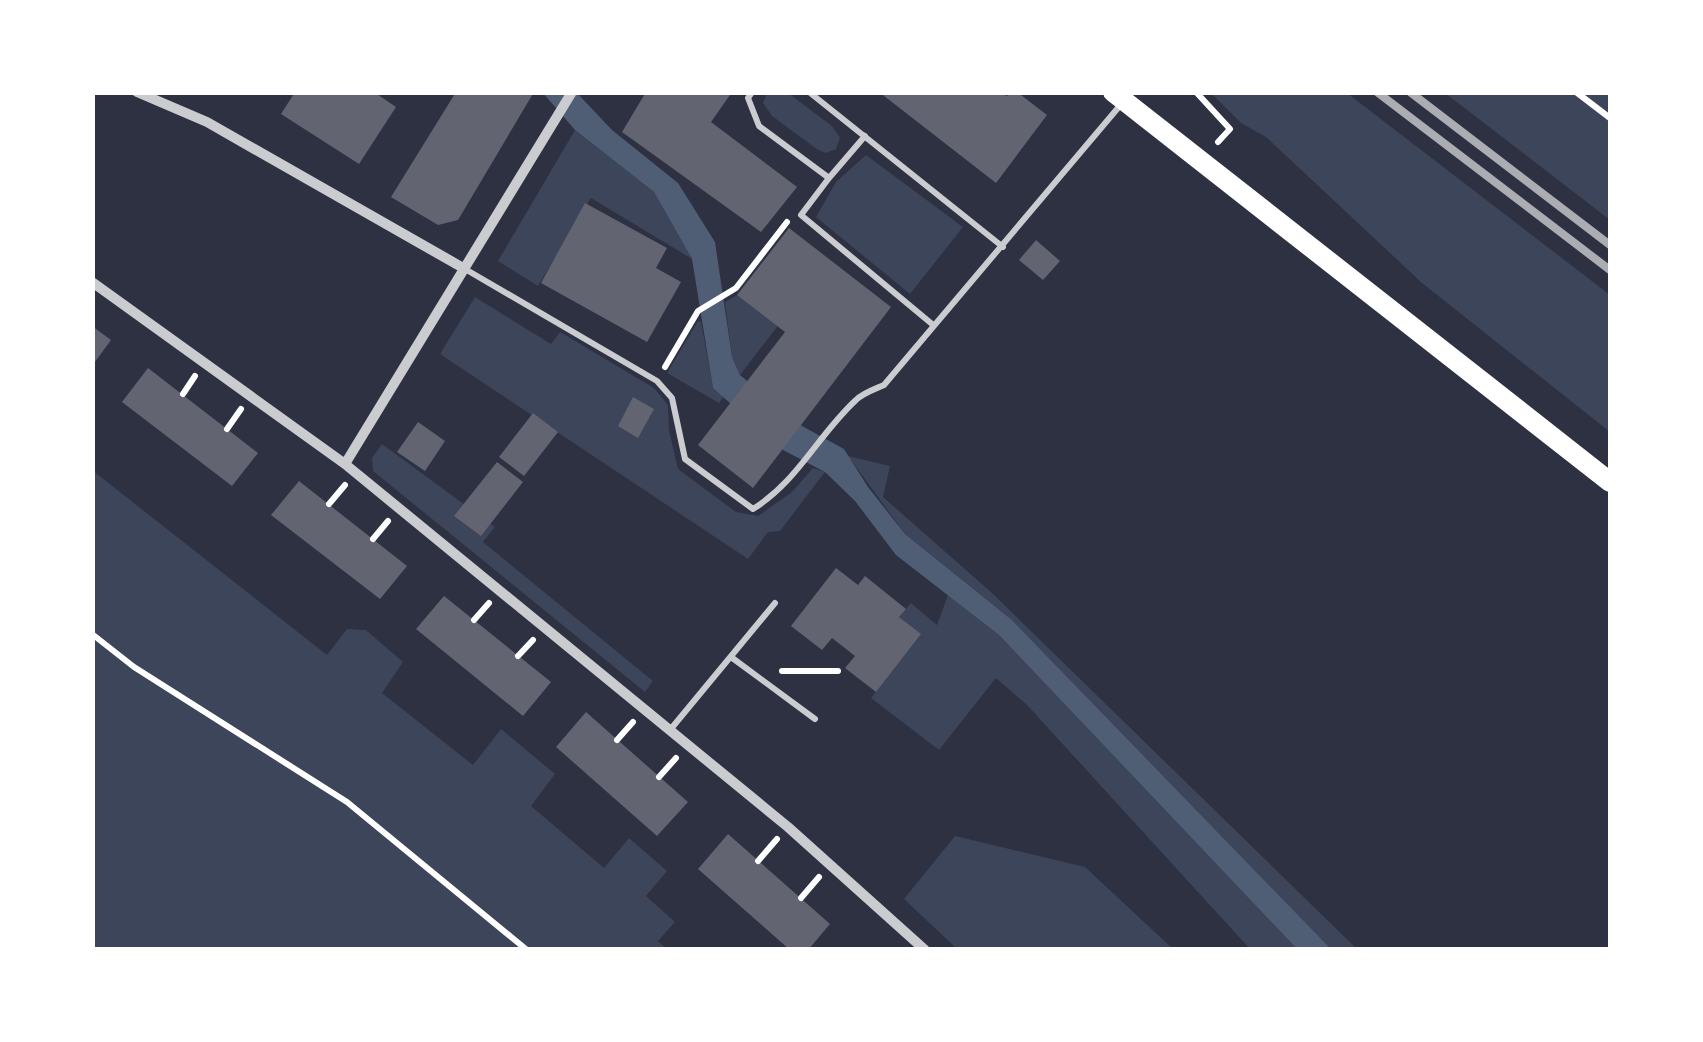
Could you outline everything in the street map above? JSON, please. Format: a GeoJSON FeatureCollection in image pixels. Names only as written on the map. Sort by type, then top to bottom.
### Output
{"type":"FeatureCollection","features":[{"type":"Feature","properties":{"kind":"main road"},"geometry":{"type":"LineString","coordinates":[[1118,97],[1610,482]]}},
{"type":"Feature","properties":{"kind":"street"},"geometry":{"type":"LineString","coordinates":[[137,92],[207,122],[464,269]]}},
{"type":"Feature","properties":{"kind":"street"},"geometry":{"type":"LineString","coordinates":[[344,464],[572,92]]}},
{"type":"Feature","properties":{"kind":"street"},"geometry":{"type":"LineString","coordinates":[[92,282],[344,464],[788,827],[925,950]]}},
{"type":"Feature","properties":{"kind":"lane"},"geometry":{"type":"LineString","coordinates":[[752,92],[748,98],[759,126],[828,178]]}},
{"type":"Feature","properties":{"kind":"lane"},"geometry":{"type":"LineString","coordinates":[[809,92],[1003,247]]}},
{"type":"Feature","properties":{"kind":"lane"},"geometry":{"type":"LineString","coordinates":[[464,269],[657,381],[672,398],[685,459],[752,509],[774,496],[800,470],[858,397],[884,385],[932,324],[1003,247],[1118,97]]}},
{"type":"Feature","properties":{"kind":"lane"},"geometry":{"type":"LineString","coordinates":[[865,136],[801,215],[932,324]]}},
{"type":"Feature","properties":{"kind":"lane"},"geometry":{"type":"LineString","coordinates":[[670,730],[775,603]]}},
{"type":"Feature","properties":{"kind":"lane"},"geometry":{"type":"LineString","coordinates":[[730,657],[815,719]]}},
{"type":"Feature","properties":{"kind":"path"},"geometry":{"type":"LineString","coordinates":[[1576,92],[1610,118]]}},
{"type":"Feature","properties":{"kind":"path"},"geometry":{"type":"LineString","coordinates":[[657,381],[698,311],[736,288],[788,220],[801,215]]}},
{"type":"Feature","properties":{"kind":"path"},"geometry":{"type":"LineString","coordinates":[[92,634],[134,667],[347,802],[527,950]]}},
{"type":"Feature","properties":{"kind":"path"},"geometry":{"type":"LineString","coordinates":[[751,672],[838,670]]}},
{"type":"Feature","properties":{"kind":"shaded area"},"geometry":{"type":"Polygon","coordinates":[[[543,93],[577,93],[612,130],[678,183],[715,242],[732,357],[740,375],[802,426],[844,449],[905,534],[1012,620],[1331,949],[1297,949],[999,635],[896,555],[855,501],[825,472],[783,450],[713,388],[692,259],[654,192],[575,130],[543,93]]]}},
{"type":"Feature","properties":{"kind":"shaded area"},"geometry":{"type":"Polygon","coordinates":[[[767,93],[788,93],[832,126],[840,138],[836,149],[826,153],[818,150],[772,116],[763,103],[767,93]]]}},
{"type":"Feature","properties":{"kind":"shaded area"},"geometry":{"type":"Polygon","coordinates":[[[1211,93],[1347,93],[1610,295],[1610,432],[1422,283],[1266,137],[1241,123],[1211,93]]]}},
{"type":"Feature","properties":{"kind":"shaded area"},"geometry":{"type":"Polygon","coordinates":[[[1445,93],[1610,93],[1610,220],[1445,93]]]}},
{"type":"Feature","properties":{"kind":"shaded area"},"geometry":{"type":"Polygon","coordinates":[[[575,130],[654,192],[692,259],[591,198],[538,286],[498,261],[575,130]]]}},
{"type":"Feature","properties":{"kind":"shaded area"},"geometry":{"type":"Polygon","coordinates":[[[866,155],[963,227],[910,294],[816,217],[836,182],[866,155]]]}},
{"type":"Feature","properties":{"kind":"shaded area"},"geometry":{"type":"Polygon","coordinates":[[[741,293],[780,323],[740,375],[732,357],[725,302],[741,293]]]}},
{"type":"Feature","properties":{"kind":"shaded area"},"geometry":{"type":"Polygon","coordinates":[[[475,297],[551,344],[560,332],[654,388],[668,405],[678,469],[736,512],[758,516],[792,492],[813,468],[825,472],[780,531],[768,532],[748,559],[440,354],[475,297]]]}},
{"type":"Feature","properties":{"kind":"shaded area"},"geometry":{"type":"Polygon","coordinates":[[[698,321],[713,387],[724,396],[719,403],[667,373],[698,321]]]}},
{"type":"Feature","properties":{"kind":"shaded area"},"geometry":{"type":"Polygon","coordinates":[[[382,444],[495,527],[483,542],[653,681],[645,692],[373,471],[372,458],[382,444]]]}},
{"type":"Feature","properties":{"kind":"shaded area"},"geometry":{"type":"Polygon","coordinates":[[[848,456],[890,466],[883,497],[991,592],[1357,949],[1331,949],[1012,620],[905,534],[848,456]]]}},
{"type":"Feature","properties":{"kind":"shaded area"},"geometry":{"type":"Polygon","coordinates":[[[92,470],[327,655],[347,629],[366,630],[403,662],[382,693],[473,765],[501,729],[555,774],[531,806],[604,868],[629,838],[667,871],[646,896],[675,922],[658,941],[667,949],[93,949],[92,470]]]}},
{"type":"Feature","properties":{"kind":"shaded area"},"geometry":{"type":"Polygon","coordinates":[[[948,595],[999,635],[1297,949],[1250,949],[1027,705],[996,678],[939,750],[871,698],[920,635],[899,617],[911,603],[937,625],[948,595]]]}},
{"type":"Feature","properties":{"kind":"shaded area"},"geometry":{"type":"Polygon","coordinates":[[[955,836],[1085,867],[1173,949],[957,949],[904,899],[955,836]]]}},
{"type":"Feature","properties":{"kind":"building"},"geometry":{"type":"Polygon","coordinates":[[[295,92],[374,92],[396,107],[359,164],[281,114],[295,92]]]}},
{"type":"Feature","properties":{"kind":"building"},"geometry":{"type":"Polygon","coordinates":[[[456,92],[534,92],[458,220],[438,225],[391,197],[456,92]]]}},
{"type":"Feature","properties":{"kind":"building"},"geometry":{"type":"Polygon","coordinates":[[[646,92],[732,92],[711,122],[797,187],[761,232],[622,132],[646,92]]]}},
{"type":"Feature","properties":{"kind":"building"},"geometry":{"type":"Polygon","coordinates":[[[879,92],[1002,92],[1006,96],[1017,92],[1047,115],[996,183],[879,92]]]}},
{"type":"Feature","properties":{"kind":"building"},"geometry":{"type":"Polygon","coordinates":[[[585,203],[667,248],[656,268],[681,282],[647,342],[541,283],[585,203]]]}},
{"type":"Feature","properties":{"kind":"building"},"geometry":{"type":"Polygon","coordinates":[[[789,228],[891,307],[753,488],[698,445],[785,332],[737,295],[789,228]]]}},
{"type":"Feature","properties":{"kind":"building"},"geometry":{"type":"Polygon","coordinates":[[[1036,240],[1060,261],[1043,280],[1019,260],[1036,240]]]}},
{"type":"Feature","properties":{"kind":"building"},"geometry":{"type":"Polygon","coordinates":[[[92,326],[111,340],[92,366],[92,326]]]}},
{"type":"Feature","properties":{"kind":"building"},"geometry":{"type":"Polygon","coordinates":[[[148,368],[258,453],[232,486],[122,402],[148,368]]]}},
{"type":"Feature","properties":{"kind":"building"},"geometry":{"type":"Polygon","coordinates":[[[633,397],[654,409],[638,438],[618,426],[633,397]]]}},
{"type":"Feature","properties":{"kind":"building"},"geometry":{"type":"Polygon","coordinates":[[[533,413],[558,432],[524,476],[499,457],[533,413]]]}},
{"type":"Feature","properties":{"kind":"building"},"geometry":{"type":"Polygon","coordinates":[[[418,422],[445,441],[425,471],[397,452],[418,422]]]}},
{"type":"Feature","properties":{"kind":"building"},"geometry":{"type":"Polygon","coordinates":[[[497,462],[523,482],[481,536],[454,516],[497,462]]]}},
{"type":"Feature","properties":{"kind":"building"},"geometry":{"type":"Polygon","coordinates":[[[299,481],[407,566],[380,599],[271,515],[299,481]]]}},
{"type":"Feature","properties":{"kind":"building"},"geometry":{"type":"Polygon","coordinates":[[[836,568],[858,585],[865,576],[906,609],[899,617],[921,634],[876,692],[845,668],[855,656],[832,638],[822,650],[791,626],[836,568]]]}},
{"type":"Feature","properties":{"kind":"building"},"geometry":{"type":"Polygon","coordinates":[[[444,596],[551,682],[523,716],[416,629],[444,596]]]}},
{"type":"Feature","properties":{"kind":"building"},"geometry":{"type":"Polygon","coordinates":[[[586,712],[688,802],[657,836],[556,747],[586,712]]]}},
{"type":"Feature","properties":{"kind":"building"},"geometry":{"type":"Polygon","coordinates":[[[728,834],[830,924],[808,950],[790,950],[698,869],[728,834]]]}},
{"type":"Feature","properties":{"kind":"railway"},"geometry":{"type":"LineString","coordinates":[[1377,92],[1610,270]]}},
{"type":"Feature","properties":{"kind":"railway"},"geometry":{"type":"LineString","coordinates":[[1410,92],[1610,245]]}}]}
